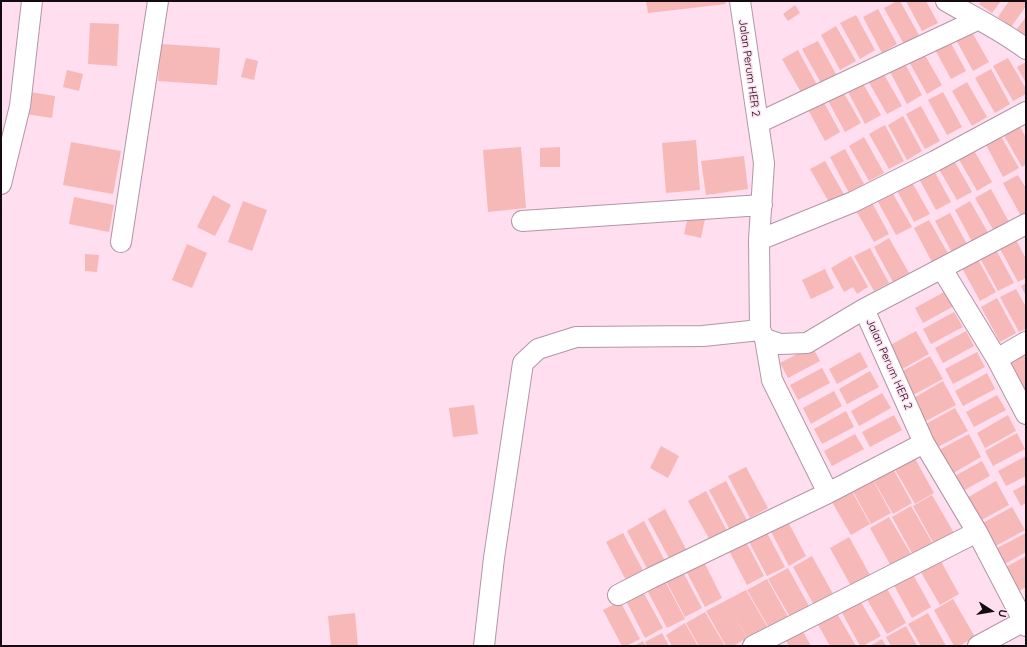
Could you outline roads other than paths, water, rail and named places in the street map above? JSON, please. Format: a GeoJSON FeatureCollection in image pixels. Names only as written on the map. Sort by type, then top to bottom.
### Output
{"type":"FeatureCollection","features":[{"type":"Feature","properties":{"kind":"street"},"geometry":{"type":"LineString","coordinates":[[1,184],[20,106],[32,1]]}},
{"type":"Feature","properties":{"kind":"street"},"geometry":{"type":"LineString","coordinates":[[121,242],[158,1]]}},
{"type":"Feature","properties":{"kind":"street","name":"Jalan Perum HER 2"},"geometry":{"type":"LineString","coordinates":[[740,1],[764,163],[762,205],[758,240],[762,334],[780,344],[807,343],[864,309],[924,443],[977,532],[1025,622]]}},
{"type":"Feature","properties":{"kind":"street"},"geometry":{"type":"LineString","coordinates":[[946,1],[977,20],[1005,33],[1026,49]]}},
{"type":"Feature","properties":{"kind":"street"},"geometry":{"type":"LineString","coordinates":[[758,123],[977,20]]}},
{"type":"Feature","properties":{"kind":"street"},"geometry":{"type":"LineString","coordinates":[[758,240],[853,202],[1026,112]]}},
{"type":"Feature","properties":{"kind":"street"},"geometry":{"type":"LineString","coordinates":[[522,221],[762,205]]}},
{"type":"Feature","properties":{"kind":"street"},"geometry":{"type":"LineString","coordinates":[[864,309],[1026,224]]}},
{"type":"Feature","properties":{"kind":"street"},"geometry":{"type":"LineString","coordinates":[[942,269],[997,359],[1026,414]]}},
{"type":"Feature","properties":{"kind":"street"},"geometry":{"type":"LineString","coordinates":[[484,646],[494,558],[524,363],[538,349],[576,337],[762,334],[772,380],[828,493]]}},
{"type":"Feature","properties":{"kind":"street"},"geometry":{"type":"LineString","coordinates":[[997,359],[1026,342]]}},
{"type":"Feature","properties":{"kind":"street"},"geometry":{"type":"LineString","coordinates":[[618,595],[828,493],[924,443]]}},
{"type":"Feature","properties":{"kind":"street"},"geometry":{"type":"LineString","coordinates":[[753,646],[977,532]]}},
{"type":"Feature","properties":{"kind":"street"},"geometry":{"type":"LineString","coordinates":[[978,646],[1025,622]]}}]}
